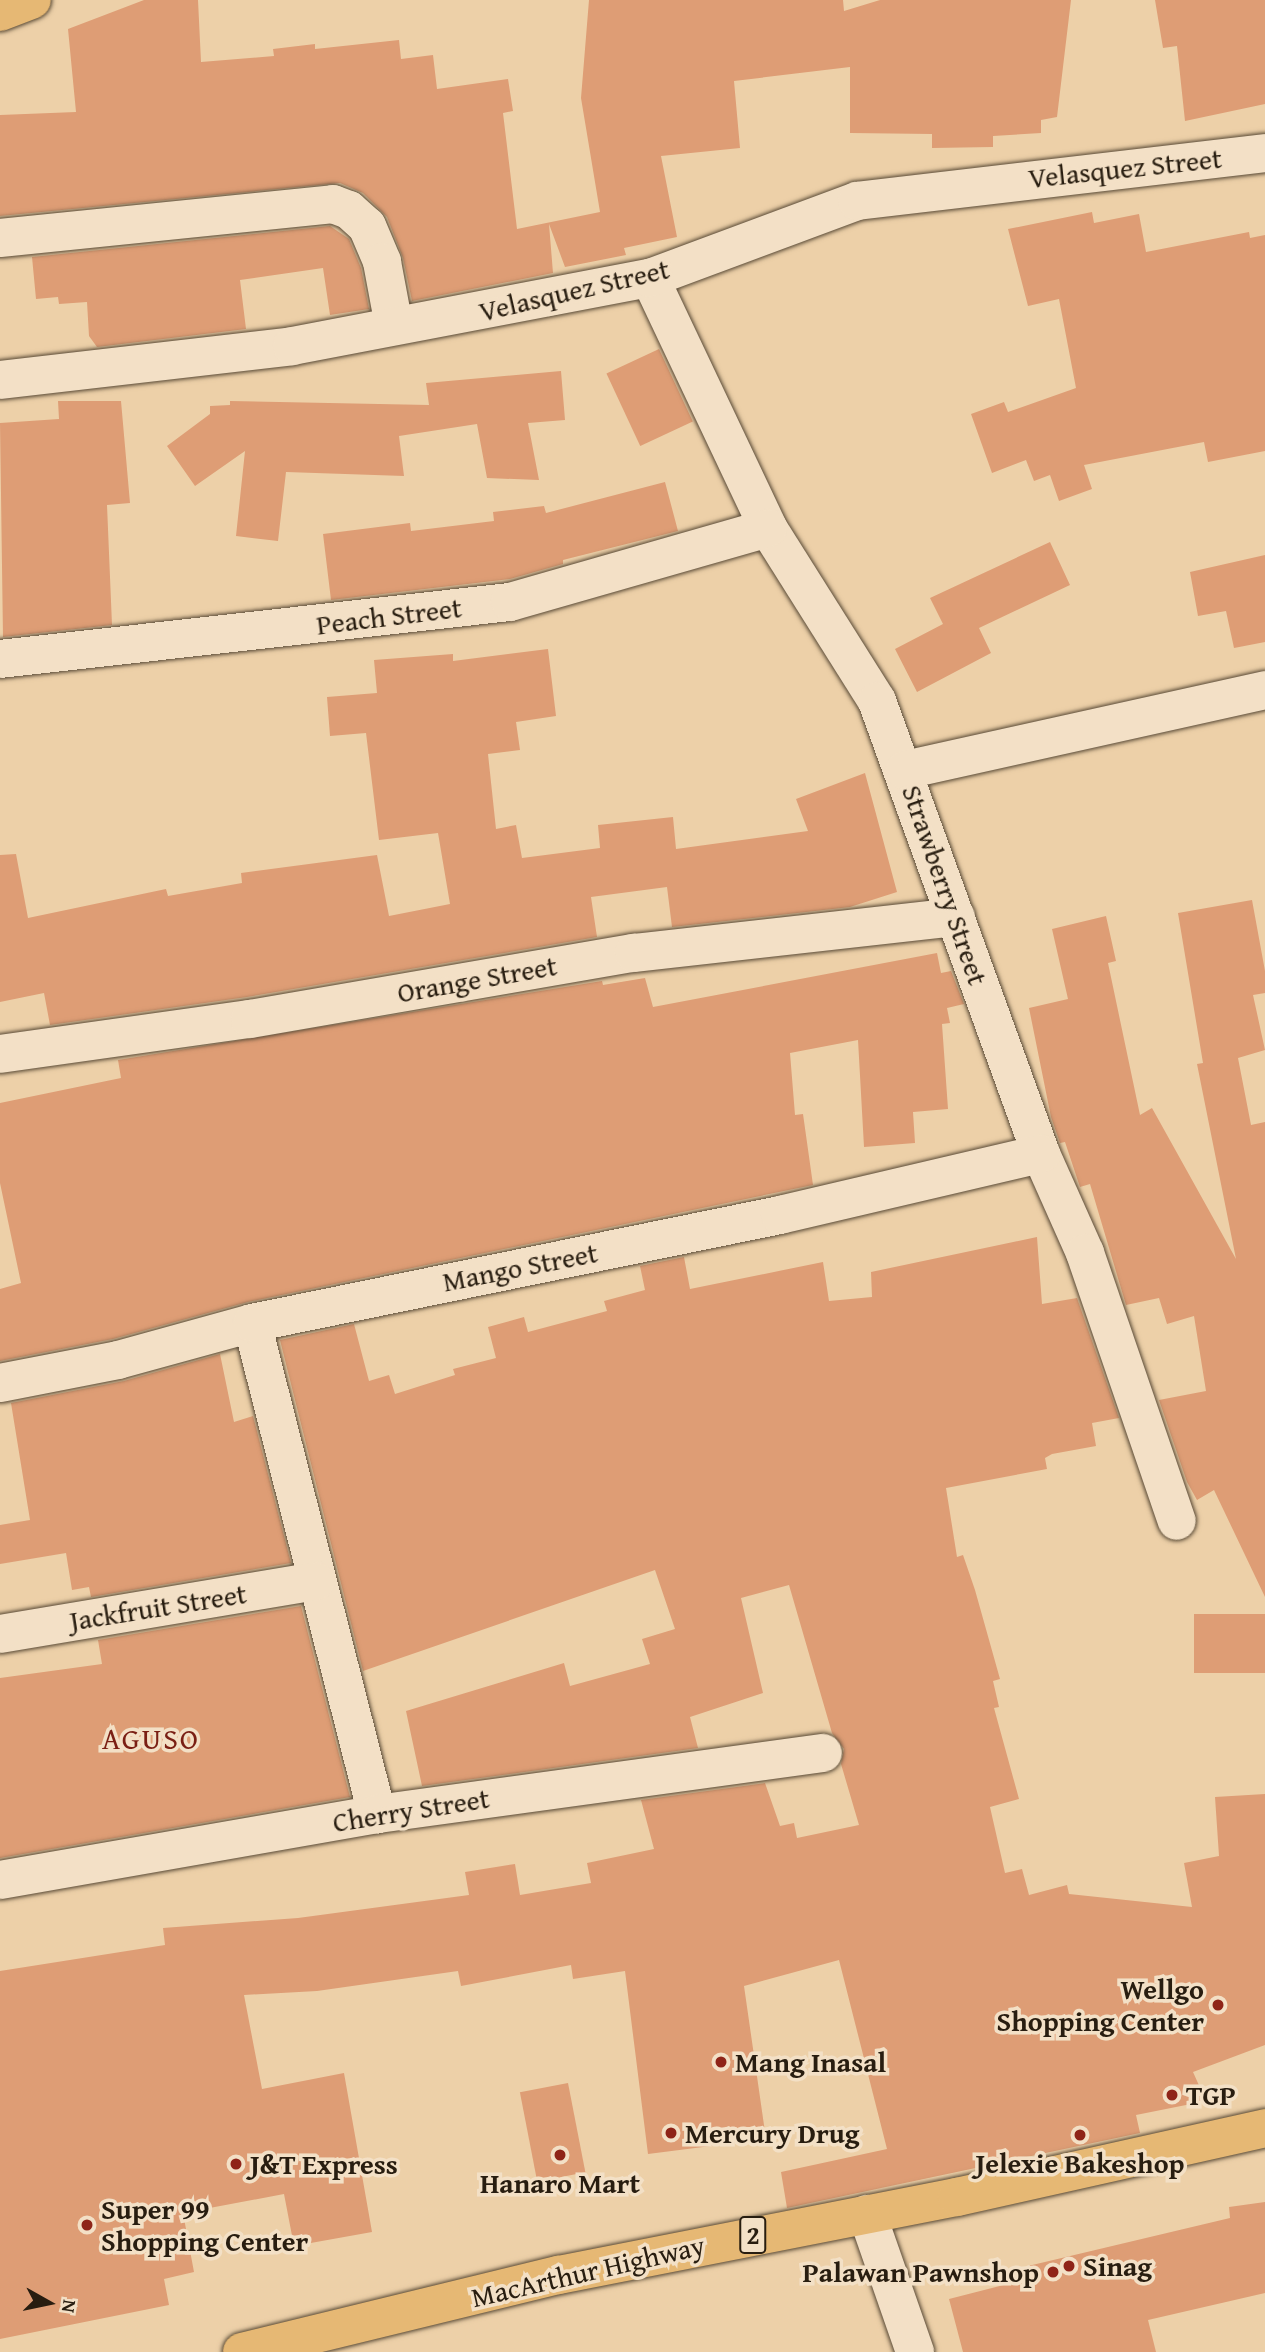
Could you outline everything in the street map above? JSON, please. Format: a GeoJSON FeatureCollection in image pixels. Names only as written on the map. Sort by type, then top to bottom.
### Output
{"type":"FeatureCollection","features":[{"type":"Feature","properties":{"kind":"main road"},"geometry":{"type":"LineString","coordinates":[[0,12],[32,0]]}},
{"type":"Feature","properties":{"kind":"main road","name":"MacArthur Highway"},"geometry":{"type":"LineString","coordinates":[[242,2352],[558,2275],[867,2214],[1265,2129]]}},
{"type":"Feature","properties":{"kind":"street","name":"Velasquez Street"},"geometry":{"type":"LineString","coordinates":[[0,380],[292,346],[650,278],[857,201],[1265,153]]}},
{"type":"Feature","properties":{"kind":"street"},"geometry":{"type":"LineString","coordinates":[[0,237],[333,204],[349,210],[367,226],[382,262],[394,326]]}},
{"type":"Feature","properties":{"kind":"street","name":"Strawberry Street"},"geometry":{"type":"LineString","coordinates":[[650,278],[768,528],[877,701],[905,770],[1041,1154],[1085,1253],[1177,1521]]}},
{"type":"Feature","properties":{"kind":"street","name":"Peach Street"},"geometry":{"type":"LineString","coordinates":[[0,659],[510,602],[768,528]]}},
{"type":"Feature","properties":{"kind":"street"},"geometry":{"type":"LineString","coordinates":[[905,770],[1265,690]]}},
{"type":"Feature","properties":{"kind":"street","name":"Orange Street"},"geometry":{"type":"LineString","coordinates":[[0,1054],[250,1019],[634,953],[956,917]]}},
{"type":"Feature","properties":{"kind":"street","name":"Mango Street"},"geometry":{"type":"LineString","coordinates":[[0,1384],[118,1360],[252,1323],[780,1215],[1041,1154]]}},
{"type":"Feature","properties":{"kind":"street"},"geometry":{"type":"LineString","coordinates":[[252,1323],[377,1814]]}},
{"type":"Feature","properties":{"kind":"street","name":"Jackfruit Street"},"geometry":{"type":"LineString","coordinates":[[0,1634],[316,1581]]}},
{"type":"Feature","properties":{"kind":"street","name":"Cherry Street"},"geometry":{"type":"LineString","coordinates":[[0,1880],[377,1814],[823,1752]]}},
{"type":"Feature","properties":{"kind":"street"},"geometry":{"type":"LineString","coordinates":[[867,2214],[915,2352]]}},
{"type":"Feature","properties":{"kind":"building"},"geometry":{"type":"Polygon","coordinates":[[[144,0],[198,0],[201,62],[274,56],[273,49],[315,44],[315,49],[399,40],[401,59],[433,55],[437,89],[508,79],[513,111],[503,113],[517,229],[600,212],[581,98],[589,0],[843,0],[844,11],[880,0],[1071,0],[1057,117],[1041,120],[1041,133],[993,136],[993,147],[932,148],[932,134],[850,133],[850,67],[734,81],[740,148],[661,156],[677,237],[624,248],[626,255],[565,267],[549,224],[553,273],[412,301],[403,258],[387,217],[363,193],[340,183],[0,216],[0,115],[76,112],[68,29],[144,0]]]}},
{"type":"Feature","properties":{"kind":"building"},"geometry":{"type":"Polygon","coordinates":[[[1155,0],[1265,0],[1265,104],[1185,121],[1177,46],[1163,48],[1155,0]]]}},
{"type":"Feature","properties":{"kind":"building"},"geometry":{"type":"Polygon","coordinates":[[[1092,212],[1094,223],[1139,214],[1146,252],[1249,232],[1250,238],[1265,235],[1265,451],[1208,462],[1204,442],[1084,465],[1092,489],[1059,501],[1050,475],[1034,481],[1026,460],[992,473],[971,414],[1004,402],[1008,412],[1076,388],[1059,299],[1028,306],[1008,229],[1092,212]]]}},
{"type":"Feature","properties":{"kind":"building"},"geometry":{"type":"Polygon","coordinates":[[[330,226],[349,239],[361,268],[369,309],[330,315],[323,268],[240,280],[246,329],[97,347],[89,336],[87,302],[59,304],[58,297],[36,299],[32,257],[330,226]]]}},
{"type":"Feature","properties":{"kind":"building"},"geometry":{"type":"Polygon","coordinates":[[[659,349],[693,422],[640,446],[606,374],[659,349]]]}},
{"type":"Feature","properties":{"kind":"building"},"geometry":{"type":"Polygon","coordinates":[[[561,371],[565,420],[528,423],[539,480],[487,478],[477,424],[399,436],[404,476],[286,472],[278,541],[236,536],[245,451],[195,486],[167,446],[210,414],[210,406],[230,405],[230,401],[429,405],[426,383],[561,371]]]}},
{"type":"Feature","properties":{"kind":"building"},"geometry":{"type":"Polygon","coordinates":[[[58,401],[121,401],[130,503],[107,505],[112,625],[3,637],[0,423],[59,419],[58,401]]]}},
{"type":"Feature","properties":{"kind":"building"},"geometry":{"type":"Polygon","coordinates":[[[665,482],[678,531],[563,560],[563,564],[510,579],[331,600],[323,534],[410,523],[411,531],[494,521],[493,512],[544,506],[546,513],[665,482]]]}},
{"type":"Feature","properties":{"kind":"building"},"geometry":{"type":"Polygon","coordinates":[[[1050,542],[1070,585],[979,628],[991,653],[917,692],[895,649],[943,624],[930,598],[1050,542]]]}},
{"type":"Feature","properties":{"kind":"building"},"geometry":{"type":"Polygon","coordinates":[[[1265,555],[1265,642],[1234,648],[1226,611],[1198,616],[1190,572],[1265,555]]]}},
{"type":"Feature","properties":{"kind":"building"},"geometry":{"type":"Polygon","coordinates":[[[548,649],[556,716],[516,722],[520,750],[488,754],[496,829],[516,825],[522,858],[600,848],[598,825],[673,817],[676,849],[808,831],[796,799],[865,773],[897,892],[850,907],[672,927],[667,887],[591,897],[597,937],[247,997],[50,1025],[44,993],[0,1002],[0,855],[16,854],[28,918],[166,889],[168,896],[242,883],[241,873],[377,855],[389,916],[450,904],[438,833],[379,840],[366,733],[330,736],[327,697],[377,693],[374,660],[453,654],[453,661],[548,649]]]}},
{"type":"Feature","properties":{"kind":"building"},"geometry":{"type":"Polygon","coordinates":[[[1252,900],[1265,971],[1265,993],[1253,995],[1265,1050],[1238,1058],[1251,1125],[1265,1122],[1265,1597],[1214,1490],[1197,1500],[1187,1482],[1159,1400],[1206,1391],[1194,1316],[1167,1324],[1159,1298],[1126,1305],[1090,1184],[1080,1187],[1065,1142],[1060,1143],[1051,1117],[1029,1008],[1068,999],[1052,929],[1106,916],[1116,961],[1108,963],[1140,1115],[1152,1108],[1236,1259],[1197,1064],[1203,1063],[1178,913],[1252,900]]]}},
{"type":"Feature","properties":{"kind":"building"},"geometry":{"type":"Polygon","coordinates":[[[937,953],[941,973],[951,971],[964,1004],[947,1008],[950,1023],[942,1024],[948,1109],[913,1112],[915,1143],[864,1147],[858,1040],[790,1053],[795,1115],[803,1114],[813,1185],[248,1302],[113,1339],[0,1361],[0,1289],[21,1283],[0,1183],[0,1103],[121,1078],[118,1060],[602,981],[603,985],[645,978],[653,1007],[937,953]]]}},
{"type":"Feature","properties":{"kind":"building"},"geometry":{"type":"Polygon","coordinates":[[[1037,1237],[1042,1304],[1077,1298],[1119,1418],[1092,1423],[1096,1446],[1052,1454],[1045,1458],[1047,1469],[946,1488],[957,1557],[963,1555],[1000,1679],[993,1681],[999,1707],[994,1708],[1019,1799],[990,1807],[1005,1873],[1022,1869],[1029,1895],[1067,1885],[1069,1894],[1192,1907],[1184,1863],[1219,1856],[1215,1797],[1265,1794],[1265,2045],[1193,2072],[1206,2101],[1136,2115],[1140,2133],[787,2208],[781,2172],[887,2149],[839,1960],[744,1986],[766,2139],[648,2154],[625,1971],[573,1979],[571,1965],[461,1986],[458,1971],[317,1991],[244,1995],[262,2089],[344,2073],[372,2232],[294,2246],[284,2194],[183,2213],[194,2272],[164,2279],[169,2305],[0,2339],[0,1971],[165,1945],[163,1928],[298,1918],[469,1895],[465,1872],[515,1864],[520,1895],[591,1883],[587,1863],[654,1849],[641,1800],[765,1783],[780,1826],[794,1823],[797,1838],[859,1825],[841,1764],[844,1749],[832,1733],[789,1585],[741,1598],[763,1693],[690,1717],[698,1748],[422,1786],[406,1711],[564,1663],[570,1686],[650,1664],[642,1639],[675,1629],[655,1570],[363,1671],[280,1340],[354,1324],[369,1381],[389,1375],[395,1394],[455,1375],[453,1369],[496,1358],[488,1327],[524,1317],[528,1332],[607,1311],[604,1301],[645,1290],[640,1266],[684,1257],[690,1289],[823,1262],[829,1301],[872,1297],[871,1272],[1037,1237]]]}},
{"type":"Feature","properties":{"kind":"building"},"geometry":{"type":"Polygon","coordinates":[[[220,1354],[234,1422],[253,1416],[291,1563],[91,1597],[89,1587],[72,1590],[66,1553],[0,1564],[0,1525],[30,1520],[11,1403],[124,1381],[220,1354]]]}},
{"type":"Feature","properties":{"kind":"building"},"geometry":{"type":"Polygon","coordinates":[[[301,1606],[350,1797],[0,1858],[0,1678],[102,1664],[98,1640],[301,1606]]]}},
{"type":"Feature","properties":{"kind":"building"},"geometry":{"type":"Polygon","coordinates":[[[1194,1614],[1265,1614],[1265,1673],[1194,1673],[1194,1614]]]}},
{"type":"Feature","properties":{"kind":"building"},"geometry":{"type":"Polygon","coordinates":[[[568,2083],[585,2172],[537,2182],[520,2092],[568,2083]]]}},
{"type":"Feature","properties":{"kind":"building"},"geometry":{"type":"Polygon","coordinates":[[[1265,2202],[1265,2293],[1148,2320],[1156,2352],[963,2352],[949,2299],[1031,2278],[1028,2266],[1230,2218],[1229,2207],[1265,2202]]]}},
{"type":"Feature","properties":{"kind":"place","name":"Wellgo Shopping Center"},"geometry":{"type":"Point","coordinates":[1218,2005]}},
{"type":"Feature","properties":{"kind":"place","name":"Mang Inasal"},"geometry":{"type":"Point","coordinates":[721,2062]}},
{"type":"Feature","properties":{"kind":"place","name":"TGP"},"geometry":{"type":"Point","coordinates":[1172,2095]}},
{"type":"Feature","properties":{"kind":"place","name":"Mercury Drug"},"geometry":{"type":"Point","coordinates":[671,2133]}},
{"type":"Feature","properties":{"kind":"place","name":"Jelexie Bakeshop"},"geometry":{"type":"Point","coordinates":[1080,2135]}},
{"type":"Feature","properties":{"kind":"place","name":"Hanaro Mart"},"geometry":{"type":"Point","coordinates":[560,2155]}},
{"type":"Feature","properties":{"kind":"place","name":"J&T Express"},"geometry":{"type":"Point","coordinates":[236,2164]}},
{"type":"Feature","properties":{"kind":"place","name":"Super 99 Shopping Center"},"geometry":{"type":"Point","coordinates":[87,2225]}},
{"type":"Feature","properties":{"kind":"place","name":"Sinag"},"geometry":{"type":"Point","coordinates":[1069,2266]}},
{"type":"Feature","properties":{"kind":"place","name":"Palawan Pawnshop"},"geometry":{"type":"Point","coordinates":[1053,2272]}},
{"type":"Feature","properties":{"kind":"district","name":"AGUSO"},"geometry":{"type":"Point","coordinates":[151,1738]}}]}
